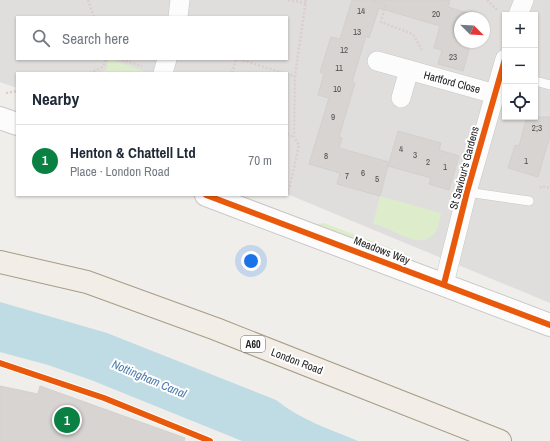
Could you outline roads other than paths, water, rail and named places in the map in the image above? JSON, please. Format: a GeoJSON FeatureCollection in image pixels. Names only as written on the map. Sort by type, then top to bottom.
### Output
{"type":"FeatureCollection","features":[{"type":"Feature","properties":{"kind":"main road","name":"London Road"},"geometry":{"type":"LineString","coordinates":[[0,262],[88,282],[216,329],[500,441]]}},
{"type":"Feature","properties":{"kind":"street"},"geometry":{"type":"LineString","coordinates":[[178,16],[180,0]]}},
{"type":"Feature","properties":{"kind":"street"},"geometry":{"type":"LineString","coordinates":[[519,12],[524,0]]}},
{"type":"Feature","properties":{"kind":"street"},"geometry":{"type":"LineString","coordinates":[[163,72],[167,60]]}},
{"type":"Feature","properties":{"kind":"street","name":"Hartford Close"},"geometry":{"type":"LineString","coordinates":[[377,61],[495,94]]}},
{"type":"Feature","properties":{"kind":"street","name":"Hartford Close"},"geometry":{"type":"LineString","coordinates":[[401,98],[409,70]]}},
{"type":"Feature","properties":{"kind":"street","name":"St Saviour's Gardens"},"geometry":{"type":"LineString","coordinates":[[444,284],[467,192],[502,74]]}},
{"type":"Feature","properties":{"kind":"street"},"geometry":{"type":"LineString","coordinates":[[0,118],[16,124]]}},
{"type":"Feature","properties":{"kind":"street","name":"Meadows Way"},"geometry":{"type":"LineString","coordinates":[[209,196],[550,325]]}},
{"type":"Feature","properties":{"kind":"lane"},"geometry":{"type":"LineString","coordinates":[[538,82],[550,85]]}},
{"type":"Feature","properties":{"kind":"lane"},"geometry":{"type":"LineString","coordinates":[[467,192],[529,201]]}},
{"type":"Feature","properties":{"kind":"water","name":"Nottingham Canal"},"geometry":{"type":"Polygon","coordinates":[[[0,302],[107,333],[276,400],[305,419],[358,441],[242,441],[91,380],[48,365],[0,352],[0,302]]]}},
{"type":"Feature","properties":{"kind":"place","name":"Henton & Chattell Ltd"},"geometry":{"type":"Point","coordinates":[67,420]}}]}
